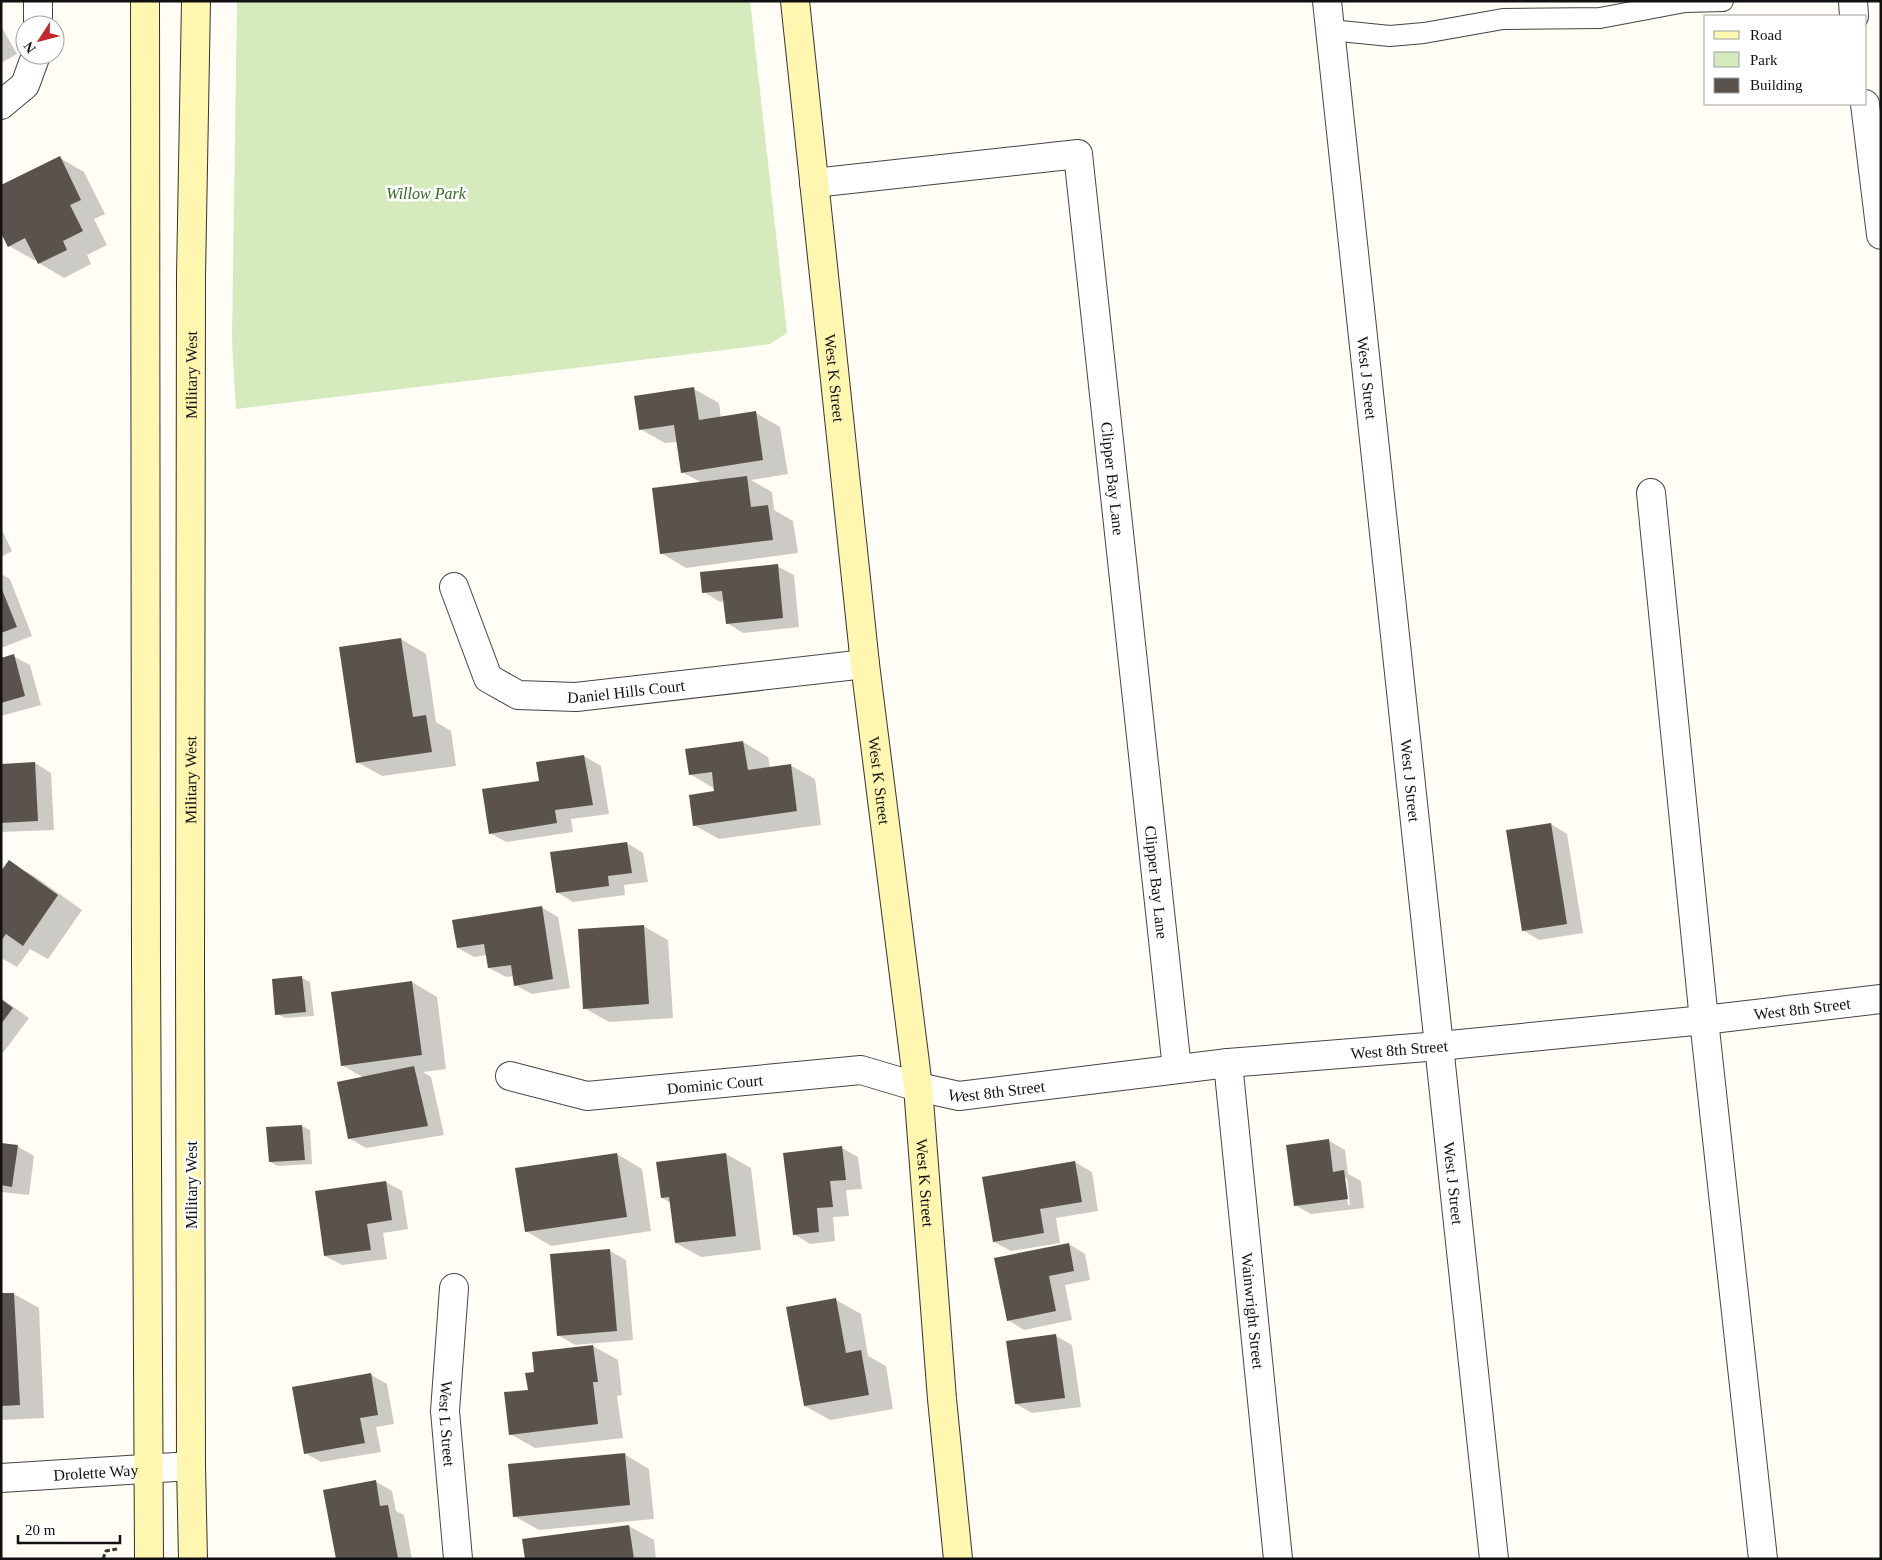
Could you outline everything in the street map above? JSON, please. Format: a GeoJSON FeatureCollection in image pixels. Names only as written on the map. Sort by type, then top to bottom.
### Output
{"type":"FeatureCollection","features":[{"type":"Feature","properties":{"kind":"main road"},"geometry":{"type":"LineString","coordinates":[[145,1],[149,1559]]}},
{"type":"Feature","properties":{"kind":"main road","name":"Military West"},"geometry":{"type":"LineString","coordinates":[[193,1559],[191,1466],[191,286],[196,1]]}},
{"type":"Feature","properties":{"kind":"main road","name":"West K Street"},"geometry":{"type":"LineString","coordinates":[[795,1],[865,664],[918,1087],[942,1399],[958,1559]]}},
{"type":"Feature","properties":{"kind":"street"},"geometry":{"type":"LineString","coordinates":[[38,1],[38,15]]}},
{"type":"Feature","properties":{"kind":"street","name":"West J Street"},"geometry":{"type":"LineString","coordinates":[[1327,1],[1494,1559]]}},
{"type":"Feature","properties":{"kind":"street"},"geometry":{"type":"LineString","coordinates":[[1853,1],[1854,15]]}},
{"type":"Feature","properties":{"kind":"street"},"geometry":{"type":"LineString","coordinates":[[1,105],[24,85],[32,65]]}},
{"type":"Feature","properties":{"kind":"street"},"geometry":{"type":"LineString","coordinates":[[1865,105],[1875,131],[1881,235]]}},
{"type":"Feature","properties":{"kind":"street","name":"Clipper Bay Lane"},"geometry":{"type":"LineString","coordinates":[[814,183],[1078,154],[1177,1069]]}},
{"type":"Feature","properties":{"kind":"street"},"geometry":{"type":"LineString","coordinates":[[1651,493],[1704,1020],[1763,1559]]}},
{"type":"Feature","properties":{"kind":"street","name":"Daniel Hills Court"},"geometry":{"type":"LineString","coordinates":[[454,587],[488,678],[518,695],[576,697],[865,664]]}},
{"type":"Feature","properties":{"kind":"street","name":"West 8th Street"},"geometry":{"type":"LineString","coordinates":[[918,1087],[958,1096],[1228,1063],[1439,1046],[1704,1020],[1881,998]]}},
{"type":"Feature","properties":{"kind":"street","name":"Wainwright Street"},"geometry":{"type":"LineString","coordinates":[[1228,1063],[1278,1559]]}},
{"type":"Feature","properties":{"kind":"street","name":"Dominic Court"},"geometry":{"type":"LineString","coordinates":[[510,1076],[586,1096],[861,1070],[918,1087]]}},
{"type":"Feature","properties":{"kind":"street","name":"West L Street"},"geometry":{"type":"LineString","coordinates":[[454,1288],[444,1411],[458,1559]]}},
{"type":"Feature","properties":{"kind":"street","name":"Drolette Way"},"geometry":{"type":"LineString","coordinates":[[1,1478],[191,1466]]}},
{"type":"Feature","properties":{"kind":"lane"},"geometry":{"type":"LineString","coordinates":[[1330,30],[1399,36],[1503,19],[1600,18],[1685,2],[1723,1]]}},
{"type":"Feature","properties":{"kind":"path"},"geometry":{"type":"LineString","coordinates":[[103,1559],[106,1551],[124,1547]]}},
{"type":"Feature","properties":{"kind":"green space","name":"Willow Park"},"geometry":{"type":"Polygon","coordinates":[[[237,1],[750,1],[787,333],[770,344],[236,409],[232,341],[237,1]]]}},
{"type":"Feature","properties":{"kind":"building"},"geometry":{"type":"Polygon","coordinates":[[[60,156],[81,200],[70,205],[83,231],[63,241],[67,250],[38,264],[25,238],[8,247],[1,233],[1,185],[60,156]]]}},
{"type":"Feature","properties":{"kind":"building"},"geometry":{"type":"Polygon","coordinates":[[[694,387],[699,420],[756,411],[763,460],[681,473],[674,425],[639,430],[634,396],[694,387]]]}},
{"type":"Feature","properties":{"kind":"building"},"geometry":{"type":"Polygon","coordinates":[[[747,476],[751,507],[768,505],[773,540],[660,554],[652,488],[747,476]]]}},
{"type":"Feature","properties":{"kind":"building"},"geometry":{"type":"Polygon","coordinates":[[[778,564],[783,618],[726,624],[722,591],[702,593],[700,572],[778,564]]]}},
{"type":"Feature","properties":{"kind":"building"},"geometry":{"type":"Polygon","coordinates":[[[1,587],[17,627],[1,633],[1,587]]]}},
{"type":"Feature","properties":{"kind":"building"},"geometry":{"type":"Polygon","coordinates":[[[401,638],[413,717],[426,715],[432,752],[356,763],[339,647],[401,638]]]}},
{"type":"Feature","properties":{"kind":"building"},"geometry":{"type":"Polygon","coordinates":[[[14,654],[25,696],[1,703],[1,658],[14,654]]]}},
{"type":"Feature","properties":{"kind":"building"},"geometry":{"type":"Polygon","coordinates":[[[743,741],[748,770],[791,764],[797,811],[693,826],[689,795],[714,791],[712,772],[689,775],[685,749],[743,741]]]}},
{"type":"Feature","properties":{"kind":"building"},"geometry":{"type":"Polygon","coordinates":[[[584,755],[593,805],[555,810],[557,823],[489,834],[482,789],[539,781],[536,762],[584,755]]]}},
{"type":"Feature","properties":{"kind":"building"},"geometry":{"type":"Polygon","coordinates":[[[35,762],[38,821],[1,823],[1,764],[35,762]]]}},
{"type":"Feature","properties":{"kind":"building"},"geometry":{"type":"Polygon","coordinates":[[[1551,823],[1567,924],[1522,931],[1506,830],[1551,823]]]}},
{"type":"Feature","properties":{"kind":"building"},"geometry":{"type":"Polygon","coordinates":[[[627,842],[632,873],[608,876],[609,886],[556,893],[550,852],[627,842]]]}},
{"type":"Feature","properties":{"kind":"building"},"geometry":{"type":"Polygon","coordinates":[[[9,860],[58,895],[23,946],[6,934],[1,941],[1,871],[9,860]]]}},
{"type":"Feature","properties":{"kind":"building"},"geometry":{"type":"Polygon","coordinates":[[[542,906],[553,979],[514,986],[511,965],[488,968],[484,944],[457,948],[452,920],[542,906]]]}},
{"type":"Feature","properties":{"kind":"building"},"geometry":{"type":"Polygon","coordinates":[[[644,925],[649,1004],[583,1009],[578,929],[644,925]]]}},
{"type":"Feature","properties":{"kind":"building"},"geometry":{"type":"Polygon","coordinates":[[[302,976],[306,1012],[275,1015],[272,979],[302,976]]]}},
{"type":"Feature","properties":{"kind":"building"},"geometry":{"type":"Polygon","coordinates":[[[412,981],[422,1055],[341,1066],[331,992],[412,981]]]}},
{"type":"Feature","properties":{"kind":"building"},"geometry":{"type":"Polygon","coordinates":[[[1,999],[13,1008],[1,1024],[1,999]]]}},
{"type":"Feature","properties":{"kind":"building"},"geometry":{"type":"Polygon","coordinates":[[[414,1066],[428,1126],[348,1139],[337,1082],[414,1066]]]}},
{"type":"Feature","properties":{"kind":"building"},"geometry":{"type":"Polygon","coordinates":[[[302,1125],[305,1160],[269,1162],[266,1127],[302,1125]]]}},
{"type":"Feature","properties":{"kind":"building"},"geometry":{"type":"Polygon","coordinates":[[[1329,1139],[1333,1172],[1344,1170],[1348,1199],[1294,1206],[1286,1145],[1329,1139]]]}},
{"type":"Feature","properties":{"kind":"building"},"geometry":{"type":"Polygon","coordinates":[[[1,1143],[18,1145],[12,1187],[1,1185],[1,1143]]]}},
{"type":"Feature","properties":{"kind":"building"},"geometry":{"type":"Polygon","coordinates":[[[842,1146],[846,1180],[830,1181],[833,1207],[817,1208],[819,1232],[793,1235],[783,1153],[842,1146]]]}},
{"type":"Feature","properties":{"kind":"building"},"geometry":{"type":"Polygon","coordinates":[[[617,1153],[627,1217],[525,1232],[515,1168],[617,1153]]]}},
{"type":"Feature","properties":{"kind":"building"},"geometry":{"type":"Polygon","coordinates":[[[726,1153],[736,1236],[675,1243],[669,1197],[661,1198],[656,1162],[726,1153]]]}},
{"type":"Feature","properties":{"kind":"building"},"geometry":{"type":"Polygon","coordinates":[[[1075,1161],[1082,1202],[1040,1209],[1044,1233],[993,1242],[982,1177],[1075,1161]]]}},
{"type":"Feature","properties":{"kind":"building"},"geometry":{"type":"Polygon","coordinates":[[[386,1181],[392,1220],[367,1224],[371,1250],[324,1256],[315,1191],[386,1181]]]}},
{"type":"Feature","properties":{"kind":"building"},"geometry":{"type":"Polygon","coordinates":[[[1069,1243],[1074,1271],[1049,1276],[1056,1311],[1007,1321],[994,1258],[1069,1243]]]}},
{"type":"Feature","properties":{"kind":"building"},"geometry":{"type":"Polygon","coordinates":[[[610,1249],[617,1331],[557,1336],[550,1254],[610,1249]]]}},
{"type":"Feature","properties":{"kind":"building"},"geometry":{"type":"Polygon","coordinates":[[[1,1293],[14,1293],[20,1405],[1,1406],[1,1293]]]}},
{"type":"Feature","properties":{"kind":"building"},"geometry":{"type":"Polygon","coordinates":[[[836,1298],[846,1353],[861,1350],[869,1395],[804,1406],[786,1307],[836,1298]]]}},
{"type":"Feature","properties":{"kind":"building"},"geometry":{"type":"Polygon","coordinates":[[[1056,1334],[1065,1398],[1015,1404],[1006,1341],[1056,1334]]]}},
{"type":"Feature","properties":{"kind":"building"},"geometry":{"type":"Polygon","coordinates":[[[593,1345],[598,1382],[593,1382],[598,1424],[509,1435],[504,1392],[528,1390],[525,1373],[534,1372],[532,1352],[593,1345]]]}},
{"type":"Feature","properties":{"kind":"building"},"geometry":{"type":"Polygon","coordinates":[[[371,1373],[378,1415],[360,1418],[365,1443],[304,1454],[292,1387],[371,1373]]]}},
{"type":"Feature","properties":{"kind":"building"},"geometry":{"type":"Polygon","coordinates":[[[625,1453],[630,1505],[513,1517],[508,1464],[625,1453]]]}},
{"type":"Feature","properties":{"kind":"building"},"geometry":{"type":"Polygon","coordinates":[[[376,1480],[380,1506],[388,1505],[398,1558],[336,1559],[323,1490],[376,1480]]]}},
{"type":"Feature","properties":{"kind":"building"},"geometry":{"type":"Polygon","coordinates":[[[629,1525],[634,1559],[525,1559],[522,1539],[629,1525]]]}}]}
